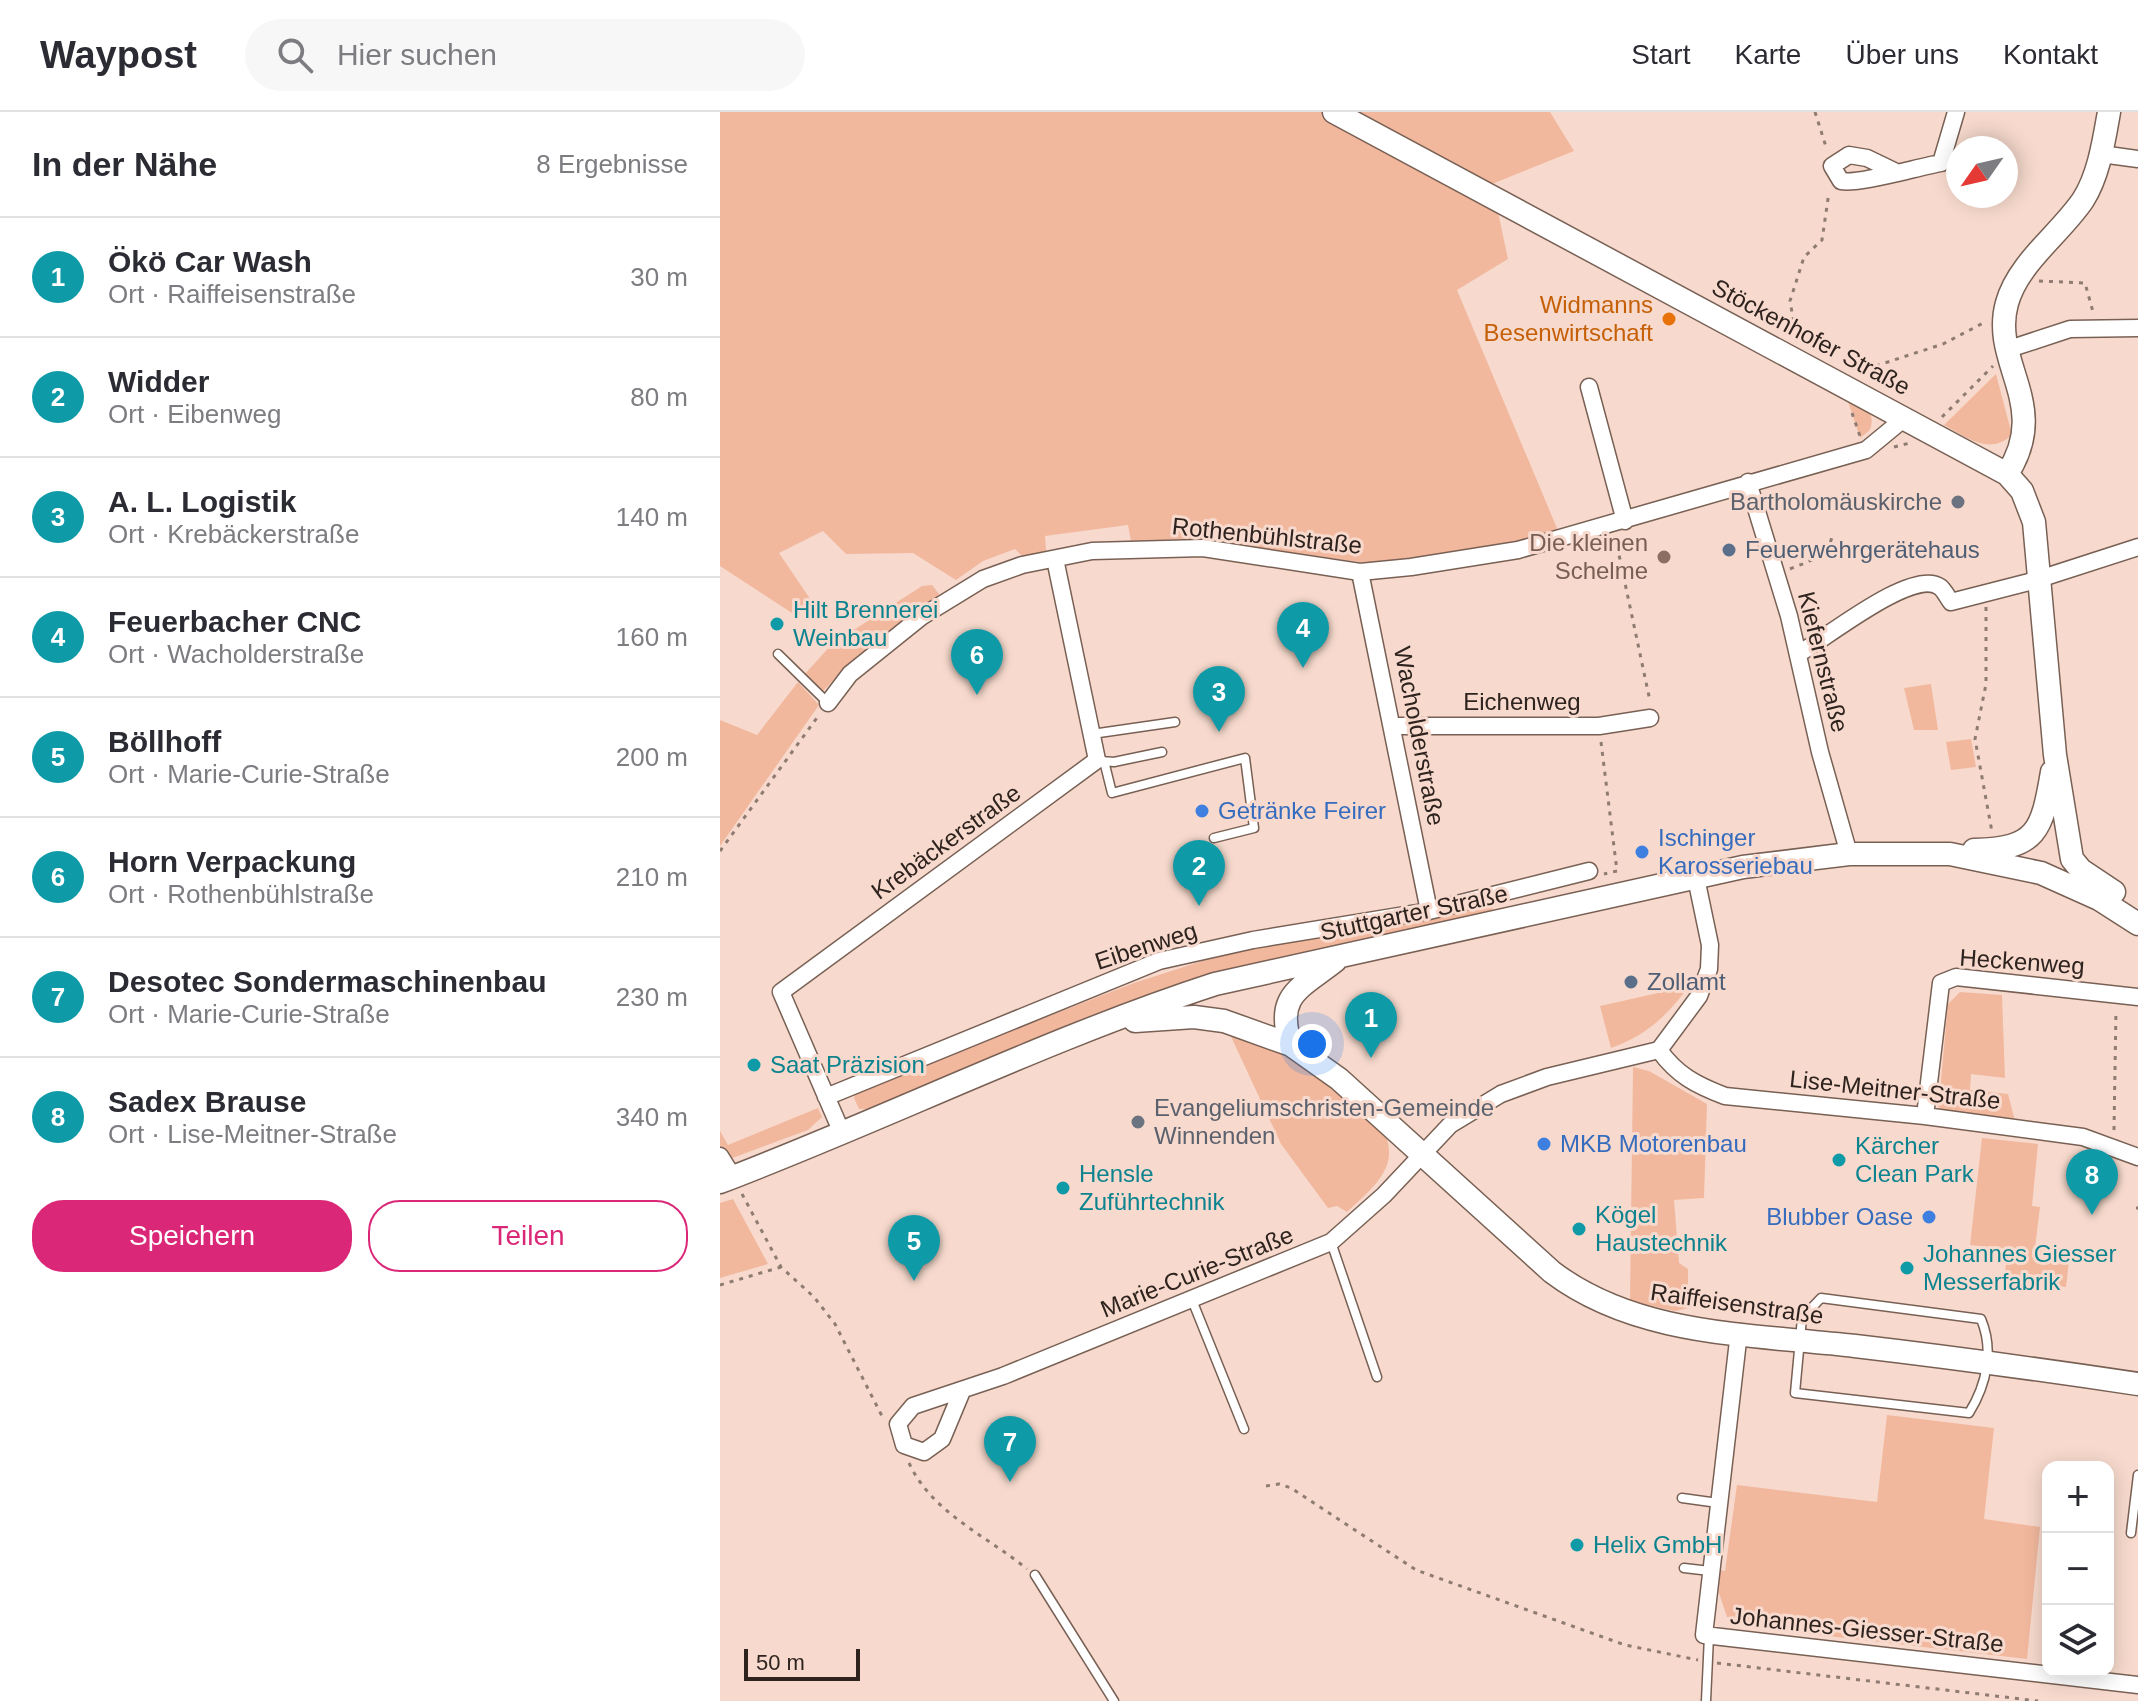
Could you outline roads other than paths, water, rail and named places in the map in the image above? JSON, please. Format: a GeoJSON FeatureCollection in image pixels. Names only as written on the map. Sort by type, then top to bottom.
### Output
{"type":"FeatureCollection","features":[{"type":"Feature","properties":{"kind":"main road","name":"Stöckenhofer Straße"},"geometry":{"type":"LineString","coordinates":[[1334,112],[2007,474],[2022,491],[2032,514],[2041,579],[2055,755]]}},
{"type":"Feature","properties":{"kind":"main road"},"geometry":{"type":"LineString","coordinates":[[2007,474],[2021,448],[2025,418],[2009,349],[2005,314],[2019,279],[2085,197],[2101,154],[2109,112]]}},
{"type":"Feature","properties":{"kind":"main road"},"geometry":{"type":"LineString","coordinates":[[1950,854],[2005,849],[2029,839],[2043,810],[2055,755]]}},
{"type":"Feature","properties":{"kind":"main road"},"geometry":{"type":"LineString","coordinates":[[2055,755],[2072,859],[2094,880],[2130,902],[2138,914]]}},
{"type":"Feature","properties":{"kind":"main road","name":"Stuttgarter Straße"},"geometry":{"type":"LineString","coordinates":[[726,1179],[1094,1028],[1215,984],[1743,867],[1849,854],[1950,854],[2041,873],[2099,899],[2138,924]]}},
{"type":"Feature","properties":{"kind":"main road"},"geometry":{"type":"LineString","coordinates":[[1291,1045],[1284,1017],[1287,1003],[1298,988],[1342,955]]}},
{"type":"Feature","properties":{"kind":"main road","name":"Raiffeisenstraße"},"geometry":{"type":"LineString","coordinates":[[1094,1028],[1150,1018],[1194,1017],[1250,1027],[1291,1045],[1319,1062],[1574,1289],[1601,1303],[1649,1320],[1987,1361],[2138,1384]]}},
{"type":"Feature","properties":{"kind":"street"},"geometry":{"type":"LineString","coordinates":[[1894,171],[1941,163],[1956,112]]}},
{"type":"Feature","properties":{"kind":"street"},"geometry":{"type":"LineString","coordinates":[[2101,154],[2138,159]]}},
{"type":"Feature","properties":{"kind":"street"},"geometry":{"type":"LineString","coordinates":[[2009,349],[2070,329],[2138,328]]}},
{"type":"Feature","properties":{"kind":"street"},"geometry":{"type":"LineString","coordinates":[[1589,387],[1619,523]]}},
{"type":"Feature","properties":{"kind":"street","name":"Rothenbühlstraße"},"geometry":{"type":"LineString","coordinates":[[822,697],[921,617],[1002,570],[1122,549],[1203,548],[1360,572],[1518,550],[1866,450],[1906,417]]}},
{"type":"Feature","properties":{"kind":"street","name":"Kiefernstraße"},"geometry":{"type":"LineString","coordinates":[[1748,482],[1798,654],[1820,752],[1849,854]]}},
{"type":"Feature","properties":{"kind":"street"},"geometry":{"type":"LineString","coordinates":[[1798,654],[1907,587],[1928,583],[1940,587],[1951,602],[2041,579],[2138,547]]}},
{"type":"Feature","properties":{"kind":"street"},"geometry":{"type":"LineString","coordinates":[[1055,559],[1092,734],[1101,760]]}},
{"type":"Feature","properties":{"kind":"street","name":"Wacholderstraße"},"geometry":{"type":"LineString","coordinates":[[1360,572],[1429,911]]}},
{"type":"Feature","properties":{"kind":"street","name":"Eichenweg"},"geometry":{"type":"LineString","coordinates":[[1392,726],[1599,726],[1650,718]]}},
{"type":"Feature","properties":{"kind":"street","name":"Krebäckerstraße"},"geometry":{"type":"LineString","coordinates":[[842,1133],[781,992],[1101,760]]}},
{"type":"Feature","properties":{"kind":"street","name":"Eibenweg"},"geometry":{"type":"LineString","coordinates":[[826,1097],[1159,961],[1253,940],[1429,911],[1589,871]]}},
{"type":"Feature","properties":{"kind":"street"},"geometry":{"type":"LineString","coordinates":[[1659,1050],[1699,996],[1709,969],[1710,945],[1696,878]]}},
{"type":"Feature","properties":{"kind":"street","name":"Heckenweg"},"geometry":{"type":"LineString","coordinates":[[1925,1116],[1941,983],[1956,977],[2138,997]]}},
{"type":"Feature","properties":{"kind":"street","name":"Lise-Meitner-Straße"},"geometry":{"type":"LineString","coordinates":[[1659,1050],[1672,1068],[1694,1084],[1725,1096],[1925,1116],[2083,1137],[2138,1157]]}},
{"type":"Feature","properties":{"kind":"street","name":"Marie-Curie-Straße"},"geometry":{"type":"LineString","coordinates":[[962,1391],[937,1446],[917,1452],[900,1439],[898,1424],[906,1410],[962,1391],[1331,1242],[1384,1195],[1450,1125],[1501,1094],[1570,1071],[1659,1050]]}},
{"type":"Feature","properties":{"kind":"street"},"geometry":{"type":"LineString","coordinates":[[720,1156],[726,1179]]}},
{"type":"Feature","properties":{"kind":"street","name":"Johannes-Giesser-Straße"},"geometry":{"type":"LineString","coordinates":[[1739,1332],[1704,1635],[2138,1685]]}},
{"type":"Feature","properties":{"kind":"lane"},"geometry":{"type":"LineString","coordinates":[[778,654],[822,697]]}},
{"type":"Feature","properties":{"kind":"lane"},"geometry":{"type":"LineString","coordinates":[[1092,734],[1175,722]]}},
{"type":"Feature","properties":{"kind":"lane"},"geometry":{"type":"LineString","coordinates":[[1162,752],[1114,762],[1101,760],[1112,793],[1245,758],[1254,828],[1214,838]]}},
{"type":"Feature","properties":{"kind":"lane"},"geometry":{"type":"LineString","coordinates":[[1331,1242],[1377,1377]]}},
{"type":"Feature","properties":{"kind":"lane"},"geometry":{"type":"LineString","coordinates":[[1821,1298],[1981,1319],[1989,1337],[1981,1394],[1969,1413],[1795,1393],[1800,1340],[1802,1318],[1821,1298]]}},
{"type":"Feature","properties":{"kind":"lane"},"geometry":{"type":"LineString","coordinates":[[1192,1300],[1244,1429]]}},
{"type":"Feature","properties":{"kind":"lane"},"geometry":{"type":"LineString","coordinates":[[2131,1533],[2138,1475]]}},
{"type":"Feature","properties":{"kind":"lane"},"geometry":{"type":"LineString","coordinates":[[1682,1498],[1718,1503]]}},
{"type":"Feature","properties":{"kind":"lane"},"geometry":{"type":"LineString","coordinates":[[1684,1568],[1710,1571]]}},
{"type":"Feature","properties":{"kind":"lane"},"geometry":{"type":"LineString","coordinates":[[1035,1575],[1114,1701]]}},
{"type":"Feature","properties":{"kind":"lane"},"geometry":{"type":"LineString","coordinates":[[1706,1701],[1709,1636]]}},
{"type":"Feature","properties":{"kind":"place","name":"Widmanns Besenwirtschaft"},"geometry":{"type":"Point","coordinates":[1669,319]}},
{"type":"Feature","properties":{"kind":"place","name":"Bartholomäuskirche"},"geometry":{"type":"Point","coordinates":[1958,502]}},
{"type":"Feature","properties":{"kind":"place","name":"Feuerwehrgerätehaus"},"geometry":{"type":"Point","coordinates":[1729,550]}},
{"type":"Feature","properties":{"kind":"place","name":"Die kleinen Schelme"},"geometry":{"type":"Point","coordinates":[1664,557]}},
{"type":"Feature","properties":{"kind":"place","name":"Hilt Brennerei Weinbau"},"geometry":{"type":"Point","coordinates":[777,624]}},
{"type":"Feature","properties":{"kind":"place","name":"Feuerbacher CNC"},"geometry":{"type":"Point","coordinates":[1303,668]}},
{"type":"Feature","properties":{"kind":"place","name":"Horn Verpackung"},"geometry":{"type":"Point","coordinates":[977,695]}},
{"type":"Feature","properties":{"kind":"place","name":"A. L. Logistik"},"geometry":{"type":"Point","coordinates":[1219,732]}},
{"type":"Feature","properties":{"kind":"place","name":"Getränke Feirer"},"geometry":{"type":"Point","coordinates":[1202,811]}},
{"type":"Feature","properties":{"kind":"place","name":"Ischinger Karosseriebau"},"geometry":{"type":"Point","coordinates":[1642,852]}},
{"type":"Feature","properties":{"kind":"place","name":"Widder"},"geometry":{"type":"Point","coordinates":[1199,906]}},
{"type":"Feature","properties":{"kind":"place","name":"Zollamt"},"geometry":{"type":"Point","coordinates":[1631,982]}},
{"type":"Feature","properties":{"kind":"place","name":"Ökö Car Wash"},"geometry":{"type":"Point","coordinates":[1371,1058]}},
{"type":"Feature","properties":{"kind":"place","name":"Saat Präzision"},"geometry":{"type":"Point","coordinates":[754,1065]}},
{"type":"Feature","properties":{"kind":"place","name":"Evangeliumschristen-Gemeinde Winnenden"},"geometry":{"type":"Point","coordinates":[1138,1122]}},
{"type":"Feature","properties":{"kind":"place","name":"MKB Motorenbau"},"geometry":{"type":"Point","coordinates":[1544,1144]}},
{"type":"Feature","properties":{"kind":"place","name":"Kärcher Clean Park"},"geometry":{"type":"Point","coordinates":[1839,1160]}},
{"type":"Feature","properties":{"kind":"place","name":"Hensle Zuführtechnik"},"geometry":{"type":"Point","coordinates":[1063,1188]}},
{"type":"Feature","properties":{"kind":"place","name":"Sadex Brause"},"geometry":{"type":"Point","coordinates":[2092,1215]}},
{"type":"Feature","properties":{"kind":"place","name":"Blubber Oase"},"geometry":{"type":"Point","coordinates":[1929,1217]}},
{"type":"Feature","properties":{"kind":"place","name":"Kögel Haustechnik"},"geometry":{"type":"Point","coordinates":[1579,1229]}},
{"type":"Feature","properties":{"kind":"place","name":"Johannes Giesser Messerfabrik"},"geometry":{"type":"Point","coordinates":[1907,1268]}},
{"type":"Feature","properties":{"kind":"place","name":"Böllhoff"},"geometry":{"type":"Point","coordinates":[914,1281]}},
{"type":"Feature","properties":{"kind":"place","name":"Desotec Sondermaschinenbau"},"geometry":{"type":"Point","coordinates":[1010,1482]}},
{"type":"Feature","properties":{"kind":"place","name":"Helix GmbH"},"geometry":{"type":"Point","coordinates":[1577,1545]}}]}
